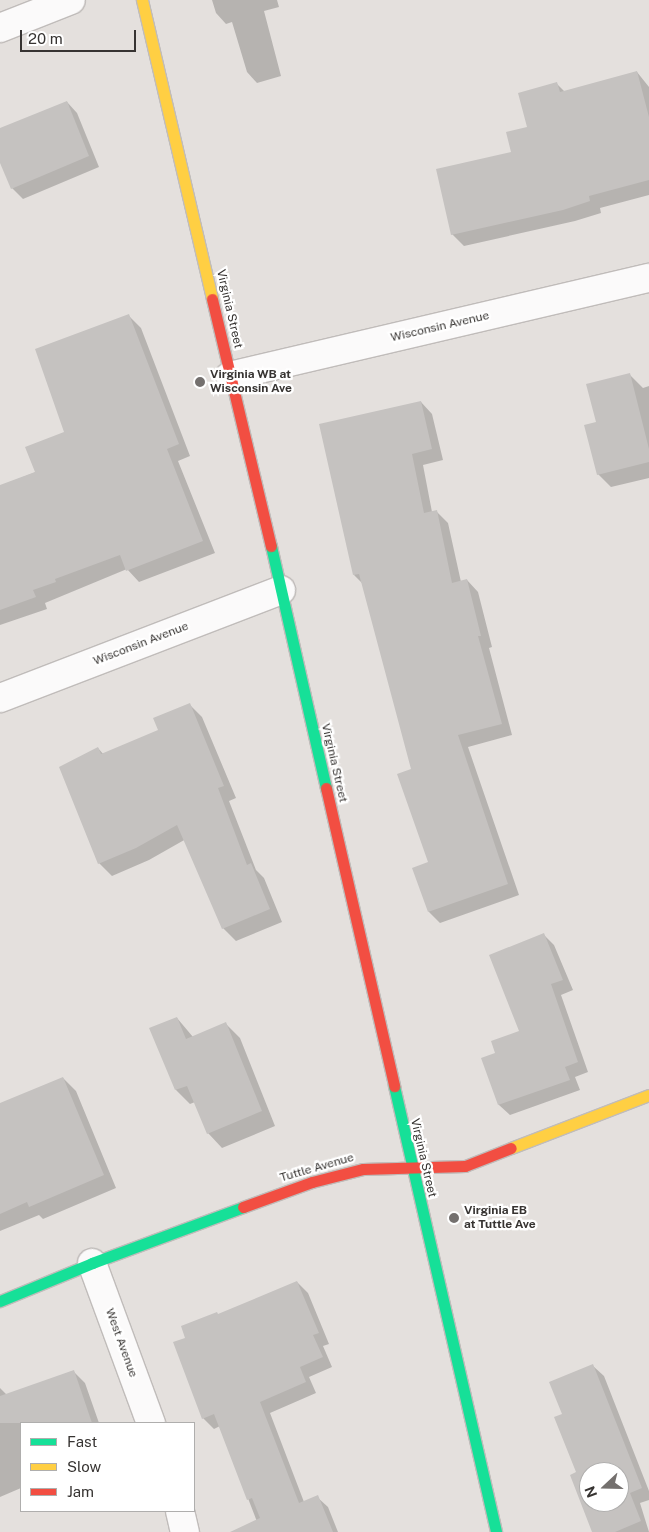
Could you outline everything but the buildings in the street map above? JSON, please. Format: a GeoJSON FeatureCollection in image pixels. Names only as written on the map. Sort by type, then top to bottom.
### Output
{"type":"FeatureCollection","features":[{"type":"Feature","properties":{"kind":"street"},"geometry":{"type":"LineString","coordinates":[[0,28],[71,0]]}},
{"type":"Feature","properties":{"kind":"street","name":"Virginia Street"},"geometry":{"type":"LineString","coordinates":[[142,0],[281,590],[411,1168],[496,1532]]}},
{"type":"Feature","properties":{"kind":"street","name":"Wisconsin Avenue"},"geometry":{"type":"LineString","coordinates":[[230,376],[649,278]]}},
{"type":"Feature","properties":{"kind":"street","name":"Wisconsin Avenue"},"geometry":{"type":"LineString","coordinates":[[0,698],[281,590]]}},
{"type":"Feature","properties":{"kind":"street","name":"Tuttle Avenue"},"geometry":{"type":"LineString","coordinates":[[0,1301],[92,1263],[312,1182],[363,1169],[465,1166],[649,1096]]}},
{"type":"Feature","properties":{"kind":"street","name":"West Avenue"},"geometry":{"type":"LineString","coordinates":[[92,1263],[151,1422]]}},
{"type":"Feature","properties":{"kind":"street"},"geometry":{"type":"LineString","coordinates":[[180,1512],[185,1532]]}},
{"type":"Feature","properties":{"kind":"traffic: fast"},"geometry":{"type":"LineString","coordinates":[[271,546],[326,788]]}},
{"type":"Feature","properties":{"kind":"traffic: fast"},"geometry":{"type":"LineString","coordinates":[[394,1086],[496,1532]]}},
{"type":"Feature","properties":{"kind":"traffic: fast"},"geometry":{"type":"LineString","coordinates":[[0,1301],[92,1263],[243,1207]]}},
{"type":"Feature","properties":{"kind":"traffic: slow"},"geometry":{"type":"LineString","coordinates":[[142,0],[212,299]]}},
{"type":"Feature","properties":{"kind":"traffic: slow"},"geometry":{"type":"LineString","coordinates":[[511,1148],[649,1095]]}},
{"type":"Feature","properties":{"kind":"traffic: jam"},"geometry":{"type":"LineString","coordinates":[[212,299],[271,546]]}},
{"type":"Feature","properties":{"kind":"traffic: jam"},"geometry":{"type":"LineString","coordinates":[[326,788],[394,1086]]}},
{"type":"Feature","properties":{"kind":"traffic: jam"},"geometry":{"type":"LineString","coordinates":[[243,1207],[312,1182],[363,1169],[465,1166],[511,1148]]}},
{"type":"Feature","properties":{"kind":"place","name":"Virginia WB at Wisconsin Ave"},"geometry":{"type":"Point","coordinates":[200,382]}},
{"type":"Feature","properties":{"kind":"place","name":"Virginia EB at Tuttle Ave"},"geometry":{"type":"Point","coordinates":[454,1218]}}]}
